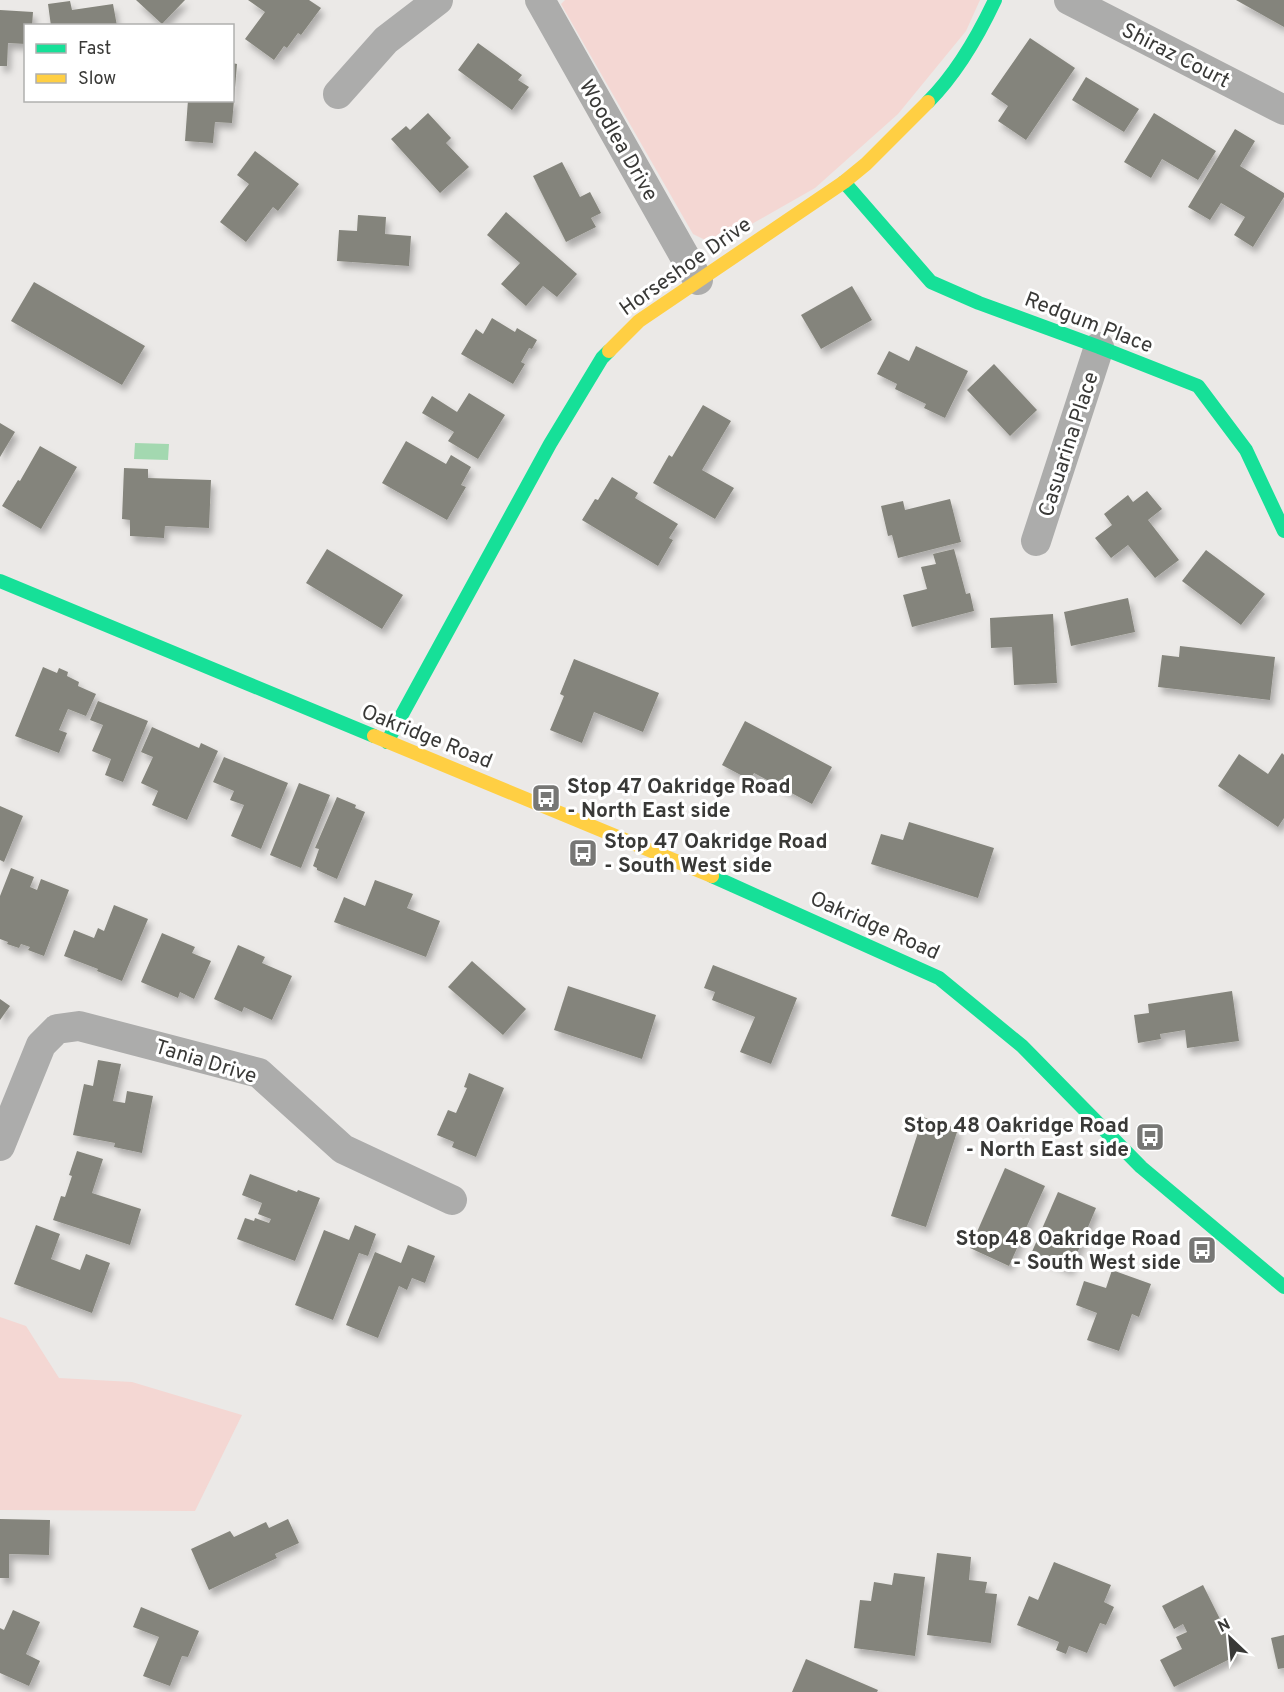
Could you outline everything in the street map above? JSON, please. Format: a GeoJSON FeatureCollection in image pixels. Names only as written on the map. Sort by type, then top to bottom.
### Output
{"type":"FeatureCollection","features":[{"type":"Feature","properties":{"kind":"street"},"geometry":{"type":"LineString","coordinates":[[338,94],[386,40],[438,0]]}},
{"type":"Feature","properties":{"kind":"street","name":"Woodlea Drive"},"geometry":{"type":"LineString","coordinates":[[540,0],[698,280]]}},
{"type":"Feature","properties":{"kind":"street","name":"Horseshoe Drive"},"geometry":{"type":"LineString","coordinates":[[387,742],[550,444],[602,357],[639,321],[844,182],[866,164],[937,93],[979,33],[995,0]]}},
{"type":"Feature","properties":{"kind":"street","name":"Shiraz Court"},"geometry":{"type":"LineString","coordinates":[[1069,0],[1284,110]]}},
{"type":"Feature","properties":{"kind":"street","name":"Redgum Place"},"geometry":{"type":"LineString","coordinates":[[844,182],[899,248],[931,282],[979,303],[1198,386],[1246,450],[1284,531]]}},
{"type":"Feature","properties":{"kind":"street","name":"Casuarina Place"},"geometry":{"type":"LineString","coordinates":[[1036,541],[1099,347]]}},
{"type":"Feature","properties":{"kind":"street","name":"Oakridge Road"},"geometry":{"type":"LineString","coordinates":[[0,581],[739,887],[939,978],[1022,1046],[1141,1167],[1284,1287]]}},
{"type":"Feature","properties":{"kind":"street","name":"Tania Drive"},"geometry":{"type":"LineString","coordinates":[[0,1146],[41,1045],[57,1029],[79,1026],[259,1073],[343,1149],[452,1200]]}},
{"type":"Feature","properties":{"kind":"shaded area"},"geometry":{"type":"Polygon","coordinates":[[[565,0],[980,0],[966,31],[898,114],[815,188],[715,245],[693,234],[561,4],[565,0]]]}},
{"type":"Feature","properties":{"kind":"shaded area"},"geometry":{"type":"Polygon","coordinates":[[[135,443],[169,444],[168,460],[134,459],[135,443]]]}},
{"type":"Feature","properties":{"kind":"shaded area"},"geometry":{"type":"Polygon","coordinates":[[[0,1317],[26,1326],[59,1378],[132,1382],[242,1415],[195,1511],[0,1510],[0,1317]]]}},
{"type":"Feature","properties":{"kind":"building"},"geometry":{"type":"Polygon","coordinates":[[[136,0],[185,0],[162,24],[136,0]]]}},
{"type":"Feature","properties":{"kind":"building"},"geometry":{"type":"Polygon","coordinates":[[[248,0],[309,0],[321,8],[301,35],[298,33],[287,48],[284,46],[274,60],[245,39],[265,12],[248,0]]]}},
{"type":"Feature","properties":{"kind":"building"},"geometry":{"type":"Polygon","coordinates":[[[1236,0],[1284,0],[1284,27],[1236,0]]]}},
{"type":"Feature","properties":{"kind":"building"},"geometry":{"type":"Polygon","coordinates":[[[70,1],[72,10],[113,4],[117,24],[51,24],[48,4],[70,1]]]}},
{"type":"Feature","properties":{"kind":"building"},"geometry":{"type":"Polygon","coordinates":[[[0,10],[33,12],[32,24],[24,24],[24,44],[8,43],[7,66],[0,66],[0,10]]]}},
{"type":"Feature","properties":{"kind":"building"},"geometry":{"type":"Polygon","coordinates":[[[1030,38],[1075,68],[1026,140],[998,121],[1008,106],[991,94],[1030,38]]]}},
{"type":"Feature","properties":{"kind":"building"},"geometry":{"type":"Polygon","coordinates":[[[478,43],[522,75],[518,80],[529,87],[512,110],[458,70],[478,43]]]}},
{"type":"Feature","properties":{"kind":"building"},"geometry":{"type":"Polygon","coordinates":[[[234,63],[237,64],[234,100],[234,63]]]}},
{"type":"Feature","properties":{"kind":"building"},"geometry":{"type":"Polygon","coordinates":[[[1086,77],[1139,109],[1124,132],[1072,100],[1086,77]]]}},
{"type":"Feature","properties":{"kind":"building"},"geometry":{"type":"Polygon","coordinates":[[[188,102],[234,102],[232,123],[215,122],[213,143],[185,141],[188,102]]]}},
{"type":"Feature","properties":{"kind":"building"},"geometry":{"type":"Polygon","coordinates":[[[428,113],[451,138],[446,143],[469,167],[440,193],[391,139],[406,126],[410,130],[428,113]]]}},
{"type":"Feature","properties":{"kind":"building"},"geometry":{"type":"Polygon","coordinates":[[[1154,113],[1216,151],[1198,180],[1162,159],[1151,178],[1124,162],[1154,113]]]}},
{"type":"Feature","properties":{"kind":"building"},"geometry":{"type":"Polygon","coordinates":[[[1235,129],[1255,141],[1240,166],[1284,193],[1284,197],[1253,247],[1234,235],[1245,217],[1221,203],[1210,220],[1188,207],[1235,129]]]}},
{"type":"Feature","properties":{"kind":"building"},"geometry":{"type":"Polygon","coordinates":[[[255,151],[299,184],[278,211],[273,207],[246,242],[220,222],[249,184],[237,175],[255,151]]]}},
{"type":"Feature","properties":{"kind":"building"},"geometry":{"type":"Polygon","coordinates":[[[562,162],[580,197],[590,192],[601,213],[591,218],[596,227],[566,242],[533,176],[562,162]]]}},
{"type":"Feature","properties":{"kind":"building"},"geometry":{"type":"Polygon","coordinates":[[[506,212],[577,274],[557,297],[543,286],[526,306],[501,284],[520,263],[487,235],[506,212]]]}},
{"type":"Feature","properties":{"kind":"building"},"geometry":{"type":"Polygon","coordinates":[[[358,215],[386,217],[385,234],[411,236],[409,266],[337,261],[339,230],[357,231],[358,215]]]}},
{"type":"Feature","properties":{"kind":"building"},"geometry":{"type":"Polygon","coordinates":[[[34,282],[145,346],[122,385],[11,321],[34,282]]]}},
{"type":"Feature","properties":{"kind":"building"},"geometry":{"type":"Polygon","coordinates":[[[852,286],[872,320],[821,349],[801,315],[852,286]]]}},
{"type":"Feature","properties":{"kind":"building"},"geometry":{"type":"Polygon","coordinates":[[[492,318],[515,332],[517,328],[537,340],[521,362],[525,364],[513,384],[461,354],[476,329],[483,334],[492,318]]]}},
{"type":"Feature","properties":{"kind":"building"},"geometry":{"type":"Polygon","coordinates":[[[916,346],[968,371],[945,418],[924,408],[926,404],[895,389],[897,384],[877,374],[889,351],[909,361],[916,346]]]}},
{"type":"Feature","properties":{"kind":"building"},"geometry":{"type":"Polygon","coordinates":[[[994,364],[1037,410],[1010,436],[967,390],[994,364]]]}},
{"type":"Feature","properties":{"kind":"building"},"geometry":{"type":"Polygon","coordinates":[[[469,393],[505,415],[478,459],[448,441],[454,432],[422,413],[432,396],[457,412],[469,393]]]}},
{"type":"Feature","properties":{"kind":"building"},"geometry":{"type":"Polygon","coordinates":[[[703,405],[731,421],[702,470],[734,488],[715,519],[653,483],[669,455],[672,457],[703,405]]]}},
{"type":"Feature","properties":{"kind":"building"},"geometry":{"type":"Polygon","coordinates":[[[0,423],[15,432],[0,457],[0,423]]]}},
{"type":"Feature","properties":{"kind":"building"},"geometry":{"type":"Polygon","coordinates":[[[406,441],[446,464],[451,455],[471,467],[461,485],[466,487],[447,520],[382,483],[406,441]]]}},
{"type":"Feature","properties":{"kind":"building"},"geometry":{"type":"Polygon","coordinates":[[[40,446],[77,467],[41,529],[2,506],[18,480],[20,481],[40,446]]]}},
{"type":"Feature","properties":{"kind":"building"},"geometry":{"type":"Polygon","coordinates":[[[124,468],[148,469],[148,478],[211,480],[209,528],[165,526],[164,538],[130,536],[130,520],[122,519],[124,468]]]}},
{"type":"Feature","properties":{"kind":"building"},"geometry":{"type":"Polygon","coordinates":[[[612,477],[638,493],[635,498],[678,524],[669,538],[673,540],[658,566],[582,520],[612,477]]]}},
{"type":"Feature","properties":{"kind":"building"},"geometry":{"type":"Polygon","coordinates":[[[1147,491],[1162,509],[1148,520],[1179,560],[1155,578],[1128,545],[1111,558],[1095,538],[1112,525],[1104,514],[1128,495],[1133,502],[1147,491]]]}},
{"type":"Feature","properties":{"kind":"building"},"geometry":{"type":"Polygon","coordinates":[[[950,499],[961,542],[898,558],[892,535],[888,536],[881,506],[903,501],[905,510],[950,499]]]}},
{"type":"Feature","properties":{"kind":"building"},"geometry":{"type":"Polygon","coordinates":[[[327,549],[403,595],[382,629],[306,583],[327,549]]]}},
{"type":"Feature","properties":{"kind":"building"},"geometry":{"type":"Polygon","coordinates":[[[954,549],[966,594],[970,593],[974,611],[912,627],[903,595],[927,589],[921,567],[936,564],[933,554],[954,549]]]}},
{"type":"Feature","properties":{"kind":"building"},"geometry":{"type":"Polygon","coordinates":[[[1206,550],[1265,594],[1241,625],[1182,581],[1206,550]]]}},
{"type":"Feature","properties":{"kind":"building"},"geometry":{"type":"Polygon","coordinates":[[[1128,598],[1135,632],[1071,646],[1064,612],[1128,598]]]}},
{"type":"Feature","properties":{"kind":"building"},"geometry":{"type":"Polygon","coordinates":[[[1053,614],[1057,683],[1014,685],[1012,647],[991,648],[990,618],[1053,614]]]}},
{"type":"Feature","properties":{"kind":"building"},"geometry":{"type":"Polygon","coordinates":[[[1180,646],[1275,657],[1270,700],[1158,687],[1162,655],[1179,657],[1180,646]]]}},
{"type":"Feature","properties":{"kind":"building"},"geometry":{"type":"Polygon","coordinates":[[[574,659],[659,693],[643,732],[594,712],[582,743],[550,730],[564,696],[560,694],[574,659]]]}},
{"type":"Feature","properties":{"kind":"building"},"geometry":{"type":"Polygon","coordinates":[[[43,667],[57,673],[59,668],[68,672],[67,676],[79,682],[78,686],[96,694],[86,716],[68,709],[59,730],[67,733],[59,753],[15,736],[43,667]]]}},
{"type":"Feature","properties":{"kind":"building"},"geometry":{"type":"Polygon","coordinates":[[[98,701],[148,721],[123,782],[105,775],[111,759],[92,751],[103,725],[90,720],[98,701]]]}},
{"type":"Feature","properties":{"kind":"building"},"geometry":{"type":"Polygon","coordinates":[[[745,721],[832,767],[812,804],[754,773],[750,780],[722,765],[745,721]]]}},
{"type":"Feature","properties":{"kind":"building"},"geometry":{"type":"Polygon","coordinates":[[[152,727],[199,748],[201,743],[218,751],[187,820],[152,805],[158,791],[141,783],[153,757],[141,752],[152,727]]]}},
{"type":"Feature","properties":{"kind":"building"},"geometry":{"type":"Polygon","coordinates":[[[1282,753],[1284,755],[1284,818],[1278,827],[1218,786],[1239,754],[1268,774],[1282,753]]]}},
{"type":"Feature","properties":{"kind":"building"},"geometry":{"type":"Polygon","coordinates":[[[224,757],[288,783],[261,849],[231,836],[244,805],[230,800],[234,791],[213,782],[224,757]]]}},
{"type":"Feature","properties":{"kind":"building"},"geometry":{"type":"Polygon","coordinates":[[[299,783],[330,795],[301,868],[270,855],[299,783]]]}},
{"type":"Feature","properties":{"kind":"building"},"geometry":{"type":"Polygon","coordinates":[[[337,797],[356,805],[355,808],[365,812],[337,879],[313,866],[319,849],[315,848],[337,797]]]}},
{"type":"Feature","properties":{"kind":"building"},"geometry":{"type":"Polygon","coordinates":[[[0,806],[23,816],[4,862],[0,860],[0,806]]]}},
{"type":"Feature","properties":{"kind":"building"},"geometry":{"type":"Polygon","coordinates":[[[909,822],[994,848],[978,898],[871,864],[881,834],[903,840],[909,822]]]}},
{"type":"Feature","properties":{"kind":"building"},"geometry":{"type":"Polygon","coordinates":[[[11,868],[34,877],[30,887],[37,890],[41,879],[69,890],[44,956],[28,950],[30,947],[21,944],[19,948],[0,939],[0,896],[11,868]]]}},
{"type":"Feature","properties":{"kind":"building"},"geometry":{"type":"Polygon","coordinates":[[[375,880],[413,894],[407,908],[440,921],[426,957],[334,922],[344,897],[365,906],[375,880]]]}},
{"type":"Feature","properties":{"kind":"building"},"geometry":{"type":"Polygon","coordinates":[[[114,905],[148,919],[122,981],[64,956],[74,930],[94,938],[98,928],[104,931],[114,905]]]}},
{"type":"Feature","properties":{"kind":"building"},"geometry":{"type":"Polygon","coordinates":[[[162,933],[195,947],[192,953],[211,961],[194,999],[180,992],[178,998],[141,982],[162,933]]]}},
{"type":"Feature","properties":{"kind":"building"},"geometry":{"type":"Polygon","coordinates":[[[238,945],[265,957],[262,963],[292,976],[272,1020],[244,1007],[242,1012],[214,999],[238,945]]]}},
{"type":"Feature","properties":{"kind":"building"},"geometry":{"type":"Polygon","coordinates":[[[472,961],[526,1009],[503,1035],[448,987],[472,961]]]}},
{"type":"Feature","properties":{"kind":"building"},"geometry":{"type":"Polygon","coordinates":[[[713,965],[797,998],[771,1064],[740,1052],[755,1017],[712,1000],[715,992],[704,988],[713,965]]]}},
{"type":"Feature","properties":{"kind":"building"},"geometry":{"type":"Polygon","coordinates":[[[568,986],[656,1015],[642,1059],[554,1030],[568,986]]]}},
{"type":"Feature","properties":{"kind":"building"},"geometry":{"type":"Polygon","coordinates":[[[1232,991],[1239,1041],[1187,1048],[1185,1030],[1160,1034],[1161,1039],[1138,1043],[1134,1015],[1149,1013],[1148,1004],[1232,991]]]}},
{"type":"Feature","properties":{"kind":"building"},"geometry":{"type":"Polygon","coordinates":[[[0,999],[10,1006],[0,1020],[0,999]]]}},
{"type":"Feature","properties":{"kind":"building"},"geometry":{"type":"Polygon","coordinates":[[[98,1060],[121,1064],[113,1101],[125,1103],[127,1091],[153,1096],[142,1153],[114,1147],[115,1143],[73,1135],[84,1084],[93,1086],[98,1060]]]}},
{"type":"Feature","properties":{"kind":"building"},"geometry":{"type":"Polygon","coordinates":[[[469,1073],[504,1088],[476,1157],[452,1147],[454,1142],[437,1135],[448,1110],[456,1113],[467,1088],[464,1087],[469,1073]]]}},
{"type":"Feature","properties":{"kind":"building"},"geometry":{"type":"Polygon","coordinates":[[[923,1117],[958,1129],[926,1227],[891,1216],[923,1117]]]}},
{"type":"Feature","properties":{"kind":"building"},"geometry":{"type":"Polygon","coordinates":[[[77,1151],[103,1159],[92,1193],[141,1209],[130,1245],[53,1220],[61,1196],[65,1197],[77,1151]]]}},
{"type":"Feature","properties":{"kind":"building"},"geometry":{"type":"Polygon","coordinates":[[[1005,1168],[1045,1186],[1009,1266],[970,1248],[1005,1168]]]}},
{"type":"Feature","properties":{"kind":"building"},"geometry":{"type":"Polygon","coordinates":[[[250,1174],[320,1198],[295,1261],[237,1239],[245,1218],[254,1221],[255,1218],[269,1223],[271,1219],[258,1214],[262,1203],[242,1195],[250,1174]]]}},
{"type":"Feature","properties":{"kind":"building"},"geometry":{"type":"Polygon","coordinates":[[[1058,1192],[1096,1208],[1070,1270],[1031,1254],[1058,1192]]]}},
{"type":"Feature","properties":{"kind":"building"},"geometry":{"type":"Polygon","coordinates":[[[36,1225],[60,1234],[51,1259],[80,1270],[86,1254],[110,1263],[92,1313],[14,1284],[36,1225]]]}},
{"type":"Feature","properties":{"kind":"building"},"geometry":{"type":"Polygon","coordinates":[[[355,1225],[376,1234],[368,1256],[359,1253],[333,1320],[295,1305],[324,1230],[349,1240],[355,1225]]]}},
{"type":"Feature","properties":{"kind":"building"},"geometry":{"type":"Polygon","coordinates":[[[408,1245],[435,1256],[425,1283],[412,1278],[407,1290],[399,1286],[378,1338],[346,1325],[375,1252],[401,1263],[408,1245]]]}},
{"type":"Feature","properties":{"kind":"building"},"geometry":{"type":"Polygon","coordinates":[[[1112,1270],[1151,1284],[1139,1317],[1132,1314],[1119,1351],[1087,1340],[1097,1313],[1076,1305],[1084,1281],[1106,1288],[1112,1270]]]}},
{"type":"Feature","properties":{"kind":"building"},"geometry":{"type":"Polygon","coordinates":[[[0,1519],[50,1520],[49,1555],[9,1554],[9,1578],[0,1578],[0,1519]]]}},
{"type":"Feature","properties":{"kind":"building"},"geometry":{"type":"Polygon","coordinates":[[[288,1519],[299,1543],[275,1554],[277,1558],[209,1590],[191,1549],[230,1531],[234,1537],[266,1522],[269,1528],[288,1519]]]}},
{"type":"Feature","properties":{"kind":"building"},"geometry":{"type":"Polygon","coordinates":[[[937,1553],[971,1557],[969,1580],[987,1582],[985,1593],[997,1594],[991,1643],[927,1635],[937,1553]]]}},
{"type":"Feature","properties":{"kind":"building"},"geometry":{"type":"Polygon","coordinates":[[[1054,1562],[1111,1585],[1104,1602],[1114,1607],[1106,1625],[1100,1623],[1087,1653],[1069,1646],[1066,1654],[1056,1650],[1059,1642],[1017,1625],[1029,1596],[1038,1600],[1054,1562]]]}},
{"type":"Feature","properties":{"kind":"building"},"geometry":{"type":"Polygon","coordinates":[[[894,1573],[925,1577],[915,1656],[854,1648],[860,1600],[871,1601],[874,1582],[892,1585],[894,1573]]]}},
{"type":"Feature","properties":{"kind":"building"},"geometry":{"type":"Polygon","coordinates":[[[1203,1585],[1238,1655],[1174,1687],[1160,1660],[1182,1649],[1176,1637],[1187,1632],[1183,1624],[1174,1629],[1162,1606],[1203,1585]]]}},
{"type":"Feature","properties":{"kind":"building"},"geometry":{"type":"Polygon","coordinates":[[[141,1607],[199,1631],[188,1657],[182,1656],[170,1686],[143,1676],[159,1637],[133,1627],[141,1607]]]}},
{"type":"Feature","properties":{"kind":"building"},"geometry":{"type":"Polygon","coordinates":[[[13,1610],[40,1622],[26,1654],[40,1661],[29,1686],[0,1673],[0,1628],[4,1630],[13,1610]]]}},
{"type":"Feature","properties":{"kind":"building"},"geometry":{"type":"Polygon","coordinates":[[[1284,1635],[1284,1668],[1278,1669],[1271,1638],[1284,1635]]]}},
{"type":"Feature","properties":{"kind":"building"},"geometry":{"type":"Polygon","coordinates":[[[806,1659],[878,1690],[877,1692],[792,1692],[806,1659]]]}},
{"type":"Feature","properties":{"kind":"traffic: fast"},"geometry":{"type":"LineString","coordinates":[[928,102],[966,54],[995,0]]}},
{"type":"Feature","properties":{"kind":"traffic: fast"},"geometry":{"type":"LineString","coordinates":[[844,182],[931,282],[979,303],[1198,386],[1246,450],[1284,531]]}},
{"type":"Feature","properties":{"kind":"traffic: fast"},"geometry":{"type":"LineString","coordinates":[[387,742],[550,444],[602,358],[609,351]]}},
{"type":"Feature","properties":{"kind":"traffic: fast"},"geometry":{"type":"LineString","coordinates":[[0,581],[374,736]]}},
{"type":"Feature","properties":{"kind":"traffic: fast"},"geometry":{"type":"LineString","coordinates":[[712,876],[939,978],[1022,1046],[1141,1167],[1284,1287]]}},
{"type":"Feature","properties":{"kind":"traffic: slow"},"geometry":{"type":"LineString","coordinates":[[609,351],[639,321],[844,182],[866,164],[928,102]]}},
{"type":"Feature","properties":{"kind":"traffic: slow"},"geometry":{"type":"LineString","coordinates":[[374,736],[712,876]]}},
{"type":"Feature","properties":{"kind":"place","name":"Stop 47 Oakridge Road - North East side"},"geometry":{"type":"Point","coordinates":[546,798]}},
{"type":"Feature","properties":{"kind":"place","name":"Stop 47 Oakridge Road - South West side"},"geometry":{"type":"Point","coordinates":[583,853]}},
{"type":"Feature","properties":{"kind":"place","name":"Stop 48 Oakridge Road - North East side"},"geometry":{"type":"Point","coordinates":[1150,1137]}},
{"type":"Feature","properties":{"kind":"place","name":"Stop 48 Oakridge Road - South West side"},"geometry":{"type":"Point","coordinates":[1202,1250]}}]}
